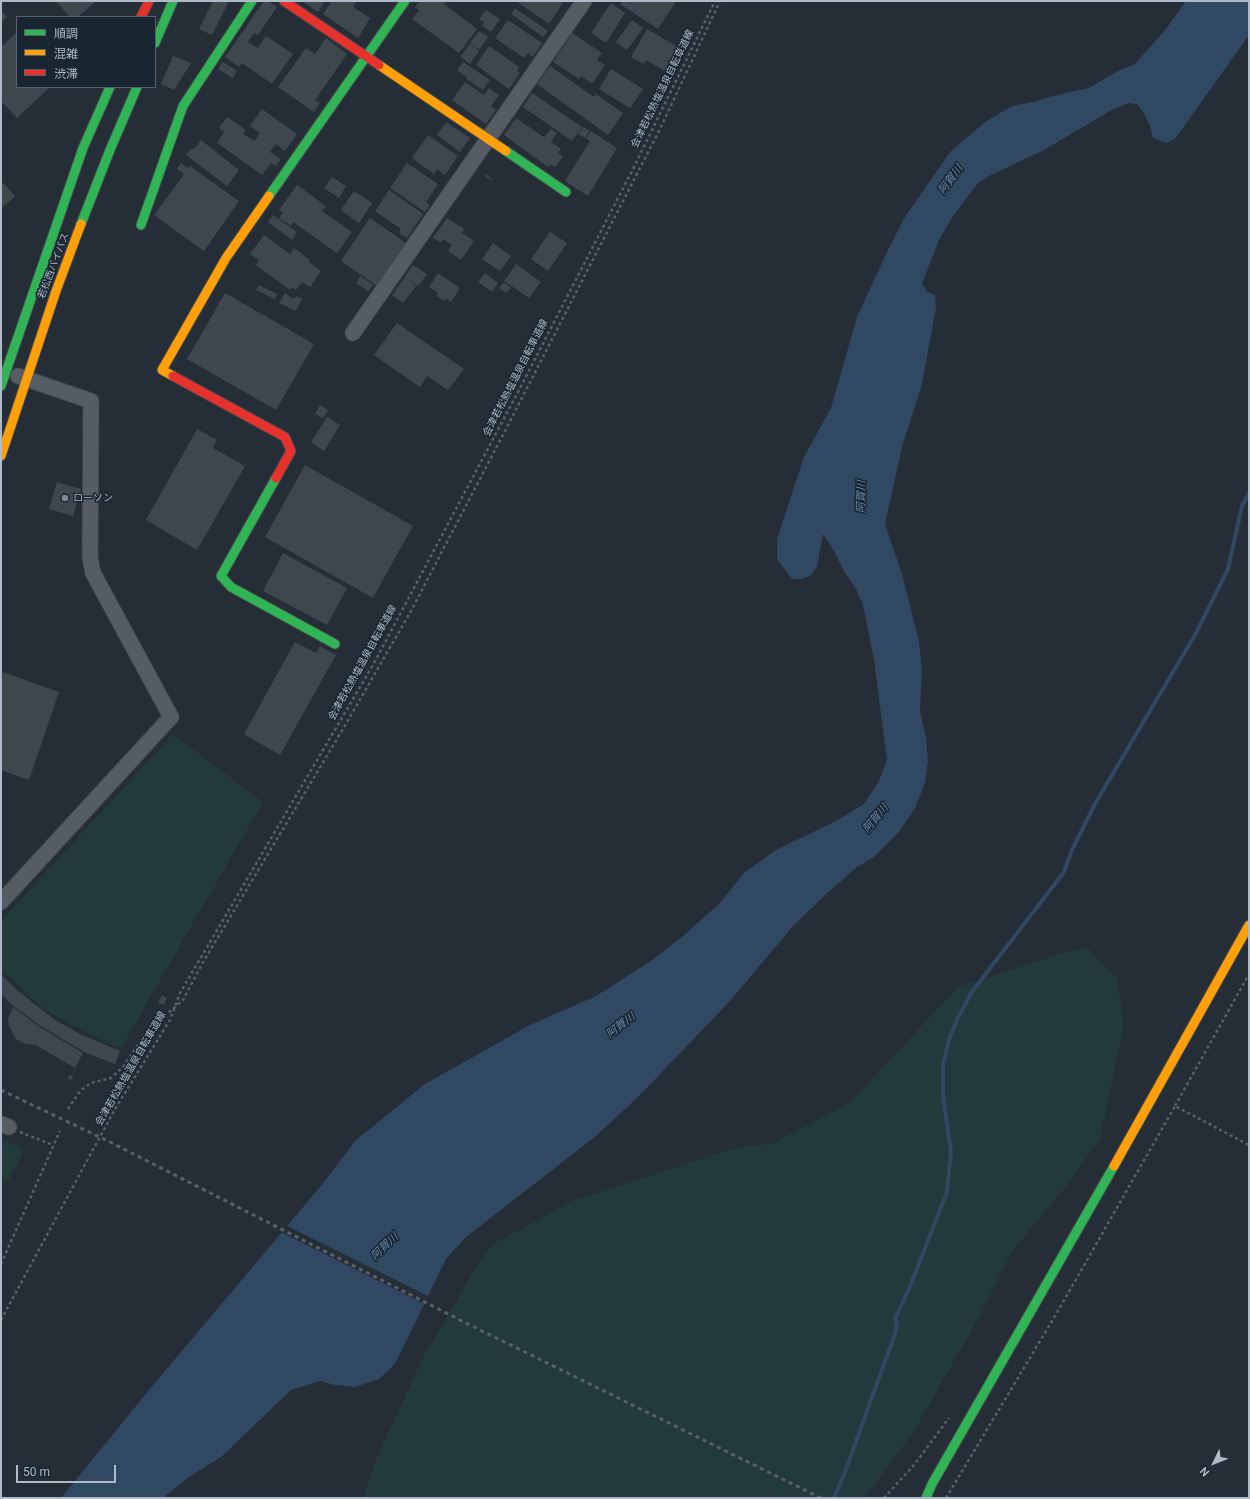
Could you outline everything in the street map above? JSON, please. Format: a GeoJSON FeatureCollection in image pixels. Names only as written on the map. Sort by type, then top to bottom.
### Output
{"type":"FeatureCollection","features":[{"type":"Feature","properties":{"kind":"main road"},"geometry":{"type":"LineString","coordinates":[[141,16],[148,1]]}},
{"type":"Feature","properties":{"kind":"main road"},"geometry":{"type":"LineString","coordinates":[[156,41],[173,1]]}},
{"type":"Feature","properties":{"kind":"main road"},"geometry":{"type":"LineString","coordinates":[[141,225],[183,106],[252,1]]}},
{"type":"Feature","properties":{"kind":"main road"},"geometry":{"type":"LineString","coordinates":[[284,1],[566,192]]}},
{"type":"Feature","properties":{"kind":"main road"},"geometry":{"type":"LineString","coordinates":[[335,644],[231,587],[222,576],[291,451],[285,437],[162,370],[226,258],[405,1]]}},
{"type":"Feature","properties":{"kind":"main road","name":"若松西バイパス"},"geometry":{"type":"LineString","coordinates":[[1,386],[4,370],[84,148],[110,88]]}},
{"type":"Feature","properties":{"kind":"main road","name":"若松西バイパス"},"geometry":{"type":"LineString","coordinates":[[1,456],[56,291],[110,150],[137,88]]}},
{"type":"Feature","properties":{"kind":"main road"},"geometry":{"type":"LineString","coordinates":[[926,1498],[932,1484],[1249,925]]}},
{"type":"Feature","properties":{"kind":"street"},"geometry":{"type":"LineString","coordinates":[[353,333],[584,1]]}},
{"type":"Feature","properties":{"kind":"street"},"geometry":{"type":"LineString","coordinates":[[1,902],[171,717],[93,573],[90,558],[92,401],[4,370]]}},
{"type":"Feature","properties":{"kind":"path","name":"会津若松熱塩温泉自転車道線"},"geometry":{"type":"LineString","coordinates":[[1,1320],[115,1109],[170,1020],[180,993],[373,665],[524,380],[633,169],[715,1]]}},
{"type":"Feature","properties":{"kind":"path"},"geometry":{"type":"LineString","coordinates":[[68,1109],[80,1091],[91,1084],[111,1078],[123,1067],[148,1030],[183,1000],[202,964],[335,742],[411,611],[561,323],[660,129],[720,1]]}},
{"type":"Feature","properties":{"kind":"path"},"geometry":{"type":"LineString","coordinates":[[946,1498],[1058,1311],[1249,974]]}},
{"type":"Feature","properties":{"kind":"path"},"geometry":{"type":"LineString","coordinates":[[1175,1106],[1249,1145]]}},
{"type":"Feature","properties":{"kind":"path"},"geometry":{"type":"LineString","coordinates":[[5,1126],[53,1145]]}},
{"type":"Feature","properties":{"kind":"path"},"geometry":{"type":"LineString","coordinates":[[1,1264],[60,1131]]}},
{"type":"Feature","properties":{"kind":"path"},"geometry":{"type":"LineString","coordinates":[[884,1498],[914,1465],[951,1416]]}},
{"type":"Feature","properties":{"kind":"green space"},"geometry":{"type":"Polygon","coordinates":[[[173,734],[263,802],[121,1048],[105,1042],[57,1017],[38,1004],[1,969],[1,921],[173,734]]]}},
{"type":"Feature","properties":{"kind":"green space"},"geometry":{"type":"Polygon","coordinates":[[[1087,947],[1117,978],[1124,1025],[1100,1139],[1067,1185],[1011,1253],[977,1321],[914,1431],[865,1498],[363,1498],[375,1462],[423,1357],[478,1264],[493,1244],[572,1201],[739,1147],[771,1144],[849,1103],[958,987],[1060,954],[1087,947]]]}},
{"type":"Feature","properties":{"kind":"green space"},"geometry":{"type":"Polygon","coordinates":[[[1,1137],[24,1151],[9,1180],[1,1178],[1,1137]]]}},
{"type":"Feature","properties":{"kind":"water","name":"阿賀川"},"geometry":{"type":"Polygon","coordinates":[[[1186,1],[1249,1],[1249,35],[1175,139],[1166,143],[1153,138],[1150,126],[1142,110],[1137,104],[1128,103],[1110,111],[1044,150],[991,175],[978,183],[953,216],[940,238],[922,283],[927,292],[935,295],[936,307],[922,384],[902,447],[885,524],[902,574],[919,642],[922,671],[920,711],[926,738],[928,760],[925,783],[915,808],[899,832],[874,857],[857,867],[793,926],[729,1002],[640,1095],[596,1136],[466,1237],[446,1259],[395,1364],[379,1379],[355,1387],[335,1385],[320,1381],[291,1390],[221,1457],[189,1477],[163,1498],[61,1498],[149,1390],[320,1187],[356,1140],[425,1084],[530,1025],[596,996],[651,961],[684,935],[719,904],[744,873],[776,850],[836,821],[864,804],[879,781],[887,760],[874,660],[863,605],[856,589],[845,573],[834,551],[823,534],[817,567],[811,575],[802,579],[792,579],[777,559],[777,539],[804,457],[831,408],[857,317],[905,217],[950,152],[985,122],[1012,106],[1089,88],[1118,71],[1135,64],[1166,29],[1186,1]]]}},
{"type":"Feature","properties":{"kind":"pier"},"geometry":{"type":"Polygon","coordinates":[[[285,1225],[430,1297],[426,1305],[279,1231],[285,1225]]]}},
{"type":"Feature","properties":{"kind":"building"},"geometry":{"type":"Polygon","coordinates":[[[56,1],[96,1],[79,16],[69,16],[56,1]]]}},
{"type":"Feature","properties":{"kind":"building"},"geometry":{"type":"Polygon","coordinates":[[[213,1],[229,1],[212,35],[199,29],[213,1]]]}},
{"type":"Feature","properties":{"kind":"building"},"geometry":{"type":"Polygon","coordinates":[[[264,1],[268,1],[277,7],[258,35],[254,33],[248,42],[258,48],[266,36],[293,54],[272,84],[242,63],[239,67],[225,57],[264,1]]]}},
{"type":"Feature","properties":{"kind":"building"},"geometry":{"type":"Polygon","coordinates":[[[302,1],[325,1],[318,12],[302,1]]]}},
{"type":"Feature","properties":{"kind":"building"},"geometry":{"type":"Polygon","coordinates":[[[332,1],[356,1],[353,7],[370,18],[358,38],[323,14],[332,1]]]}},
{"type":"Feature","properties":{"kind":"building"},"geometry":{"type":"Polygon","coordinates":[[[420,1],[444,1],[446,2],[444,4],[477,29],[459,53],[412,19],[419,10],[415,7],[420,1]]]}},
{"type":"Feature","properties":{"kind":"building"},"geometry":{"type":"Polygon","coordinates":[[[516,1],[564,1],[549,24],[516,1]]]}},
{"type":"Feature","properties":{"kind":"building"},"geometry":{"type":"Polygon","coordinates":[[[623,1],[676,1],[658,29],[620,4],[623,1]]]}},
{"type":"Feature","properties":{"kind":"building"},"geometry":{"type":"Polygon","coordinates":[[[611,3],[625,13],[606,43],[591,33],[611,3]]]}},
{"type":"Feature","properties":{"kind":"building"},"geometry":{"type":"Polygon","coordinates":[[[515,8],[548,31],[543,37],[511,14],[515,8]]]}},
{"type":"Feature","properties":{"kind":"building"},"geometry":{"type":"Polygon","coordinates":[[[1,10],[7,17],[1,22],[1,10]]]}},
{"type":"Feature","properties":{"kind":"building"},"geometry":{"type":"Polygon","coordinates":[[[486,10],[500,19],[491,32],[482,26],[484,22],[479,19],[486,10]]]}},
{"type":"Feature","properties":{"kind":"building"},"geometry":{"type":"Polygon","coordinates":[[[508,20],[542,43],[533,57],[528,53],[524,58],[495,38],[508,20]]]}},
{"type":"Feature","properties":{"kind":"building"},"geometry":{"type":"Polygon","coordinates":[[[632,20],[643,28],[627,50],[616,42],[632,20]]]}},
{"type":"Feature","properties":{"kind":"building"},"geometry":{"type":"Polygon","coordinates":[[[647,29],[678,47],[665,71],[646,60],[644,64],[631,57],[647,29]]]}},
{"type":"Feature","properties":{"kind":"building"},"geometry":{"type":"Polygon","coordinates":[[[479,31],[488,37],[479,50],[470,43],[479,31]]]}},
{"type":"Feature","properties":{"kind":"building"},"geometry":{"type":"Polygon","coordinates":[[[16,33],[16,88],[49,88],[17,118],[1,101],[1,47],[16,33]]]}},
{"type":"Feature","properties":{"kind":"building"},"geometry":{"type":"Polygon","coordinates":[[[572,33],[602,53],[597,60],[605,65],[592,84],[581,76],[579,79],[553,62],[572,33]]]}},
{"type":"Feature","properties":{"kind":"building"},"geometry":{"type":"Polygon","coordinates":[[[326,38],[347,54],[315,100],[320,103],[314,112],[278,87],[306,48],[315,54],[326,38]]]}},
{"type":"Feature","properties":{"kind":"building"},"geometry":{"type":"Polygon","coordinates":[[[470,44],[479,51],[470,64],[460,57],[470,44]]]}},
{"type":"Feature","properties":{"kind":"building"},"geometry":{"type":"Polygon","coordinates":[[[489,46],[519,67],[517,71],[520,73],[509,89],[476,65],[489,46]]]}},
{"type":"Feature","properties":{"kind":"building"},"geometry":{"type":"Polygon","coordinates":[[[173,56],[191,63],[174,90],[161,84],[173,56]]]}},
{"type":"Feature","properties":{"kind":"building"},"geometry":{"type":"Polygon","coordinates":[[[223,62],[237,71],[233,78],[218,69],[223,62]]]}},
{"type":"Feature","properties":{"kind":"building"},"geometry":{"type":"Polygon","coordinates":[[[463,62],[490,80],[483,90],[466,79],[467,77],[457,70],[463,62]]]}},
{"type":"Feature","properties":{"kind":"building"},"geometry":{"type":"Polygon","coordinates":[[[550,66],[594,97],[596,94],[623,113],[608,135],[537,84],[550,66]]]}},
{"type":"Feature","properties":{"kind":"building"},"geometry":{"type":"Polygon","coordinates":[[[611,69],[643,89],[630,108],[599,89],[611,69]]]}},
{"type":"Feature","properties":{"kind":"building"},"geometry":{"type":"Polygon","coordinates":[[[465,82],[484,95],[489,88],[499,95],[491,106],[496,110],[486,124],[452,100],[465,82]]]}},
{"type":"Feature","properties":{"kind":"building"},"geometry":{"type":"Polygon","coordinates":[[[532,93],[582,127],[572,141],[523,107],[532,93]]]}},
{"type":"Feature","properties":{"kind":"building"},"geometry":{"type":"Polygon","coordinates":[[[262,109],[297,134],[285,151],[276,144],[270,152],[281,159],[276,166],[271,163],[262,175],[217,143],[224,132],[219,128],[227,117],[246,130],[243,134],[254,141],[260,133],[250,126],[262,109]]]}},
{"type":"Feature","properties":{"kind":"building"},"geometry":{"type":"Polygon","coordinates":[[[516,118],[561,149],[558,153],[563,157],[555,167],[550,164],[548,167],[504,135],[516,118]]]}},
{"type":"Feature","properties":{"kind":"building"},"geometry":{"type":"Polygon","coordinates":[[[446,122],[470,138],[460,152],[437,135],[446,122]]]}},
{"type":"Feature","properties":{"kind":"building"},"geometry":{"type":"Polygon","coordinates":[[[583,127],[590,131],[585,138],[578,134],[583,127]]]}},
{"type":"Feature","properties":{"kind":"building"},"geometry":{"type":"Polygon","coordinates":[[[551,129],[557,133],[551,142],[544,137],[551,129]]]}},
{"type":"Feature","properties":{"kind":"building"},"geometry":{"type":"Polygon","coordinates":[[[591,131],[617,148],[588,196],[565,181],[590,141],[586,139],[591,131]]]}},
{"type":"Feature","properties":{"kind":"building"},"geometry":{"type":"Polygon","coordinates":[[[428,135],[458,156],[445,175],[437,169],[434,174],[412,158],[428,135]]]}},
{"type":"Feature","properties":{"kind":"building"},"geometry":{"type":"Polygon","coordinates":[[[201,140],[239,170],[227,186],[186,155],[192,148],[194,149],[201,140]]]}},
{"type":"Feature","properties":{"kind":"building"},"geometry":{"type":"Polygon","coordinates":[[[181,163],[188,168],[190,166],[239,201],[204,251],[154,215],[184,174],[177,169],[181,163]]]}},
{"type":"Feature","properties":{"kind":"building"},"geometry":{"type":"Polygon","coordinates":[[[407,163],[438,184],[426,202],[430,205],[425,212],[390,188],[407,163]]]}},
{"type":"Feature","properties":{"kind":"building"},"geometry":{"type":"Polygon","coordinates":[[[486,174],[492,179],[491,180],[485,176],[486,174]]]}},
{"type":"Feature","properties":{"kind":"building"},"geometry":{"type":"Polygon","coordinates":[[[332,177],[346,186],[339,198],[324,188],[332,177]]]}},
{"type":"Feature","properties":{"kind":"building"},"geometry":{"type":"Polygon","coordinates":[[[3,183],[15,196],[4,206],[1,203],[1,185],[3,183]]]}},
{"type":"Feature","properties":{"kind":"building"},"geometry":{"type":"Polygon","coordinates":[[[297,185],[326,206],[322,211],[352,232],[337,253],[293,222],[291,226],[279,218],[283,213],[279,210],[297,185]]]}},
{"type":"Feature","properties":{"kind":"building"},"geometry":{"type":"Polygon","coordinates":[[[389,190],[423,214],[407,238],[399,233],[401,229],[375,211],[389,190]]]}},
{"type":"Feature","properties":{"kind":"building"},"geometry":{"type":"Polygon","coordinates":[[[354,191],[372,203],[359,223],[341,210],[354,191]]]}},
{"type":"Feature","properties":{"kind":"building"},"geometry":{"type":"Polygon","coordinates":[[[273,215],[297,232],[292,240],[268,222],[273,215]]]}},
{"type":"Feature","properties":{"kind":"building"},"geometry":{"type":"Polygon","coordinates":[[[370,218],[406,243],[377,286],[341,261],[370,218]]]}},
{"type":"Feature","properties":{"kind":"building"},"geometry":{"type":"Polygon","coordinates":[[[447,218],[464,229],[462,233],[474,241],[461,260],[448,251],[452,245],[443,239],[441,243],[433,238],[447,218]]]}},
{"type":"Feature","properties":{"kind":"building"},"geometry":{"type":"Polygon","coordinates":[[[550,232],[567,243],[548,271],[531,259],[550,232]]]}},
{"type":"Feature","properties":{"kind":"building"},"geometry":{"type":"Polygon","coordinates":[[[264,235],[290,254],[294,248],[310,260],[309,262],[321,271],[310,287],[302,282],[296,290],[292,287],[290,290],[256,265],[259,260],[250,254],[264,235]]]}},
{"type":"Feature","properties":{"kind":"building"},"geometry":{"type":"Polygon","coordinates":[[[493,243],[511,256],[500,271],[482,259],[493,243]]]}},
{"type":"Feature","properties":{"kind":"building"},"geometry":{"type":"Polygon","coordinates":[[[516,264],[541,282],[529,298],[504,281],[516,264]]]}},
{"type":"Feature","properties":{"kind":"building"},"geometry":{"type":"Polygon","coordinates":[[[413,265],[427,274],[418,286],[405,277],[413,265]]]}},
{"type":"Feature","properties":{"kind":"building"},"geometry":{"type":"Polygon","coordinates":[[[438,273],[460,288],[451,302],[446,298],[444,301],[436,296],[438,293],[429,287],[438,273]]]}},
{"type":"Feature","properties":{"kind":"building"},"geometry":{"type":"Polygon","coordinates":[[[485,273],[498,283],[492,292],[478,282],[485,273]]]}},
{"type":"Feature","properties":{"kind":"building"},"geometry":{"type":"Polygon","coordinates":[[[360,276],[373,285],[368,291],[356,283],[360,276]]]}},
{"type":"Feature","properties":{"kind":"building"},"geometry":{"type":"Polygon","coordinates":[[[405,277],[416,286],[403,303],[392,295],[405,277]]]}},
{"type":"Feature","properties":{"kind":"building"},"geometry":{"type":"Polygon","coordinates":[[[504,282],[511,288],[506,293],[499,288],[504,282]]]}},
{"type":"Feature","properties":{"kind":"building"},"geometry":{"type":"Polygon","coordinates":[[[259,285],[277,294],[275,299],[256,290],[259,285]]]}},
{"type":"Feature","properties":{"kind":"building"},"geometry":{"type":"Polygon","coordinates":[[[225,293],[314,344],[276,410],[187,359],[225,293]]]}},
{"type":"Feature","properties":{"kind":"building"},"geometry":{"type":"Polygon","coordinates":[[[285,293],[294,299],[296,296],[302,299],[296,311],[279,303],[285,293]]]}},
{"type":"Feature","properties":{"kind":"building"},"geometry":{"type":"Polygon","coordinates":[[[397,323],[464,369],[448,390],[427,376],[420,387],[374,355],[397,323]]]}},
{"type":"Feature","properties":{"kind":"building"},"geometry":{"type":"Polygon","coordinates":[[[320,405],[328,410],[323,418],[315,414],[320,405]]]}},
{"type":"Feature","properties":{"kind":"building"},"geometry":{"type":"Polygon","coordinates":[[[327,417],[340,425],[324,451],[311,442],[327,417]]]}},
{"type":"Feature","properties":{"kind":"building"},"geometry":{"type":"Polygon","coordinates":[[[197,429],[217,440],[213,448],[245,466],[197,550],[146,520],[197,429]]]}},
{"type":"Feature","properties":{"kind":"building"},"geometry":{"type":"Polygon","coordinates":[[[305,465],[413,526],[373,598],[265,537],[305,465]]]}},
{"type":"Feature","properties":{"kind":"building"},"geometry":{"type":"Polygon","coordinates":[[[57,482],[81,489],[73,516],[49,509],[57,482]]]}},
{"type":"Feature","properties":{"kind":"building"},"geometry":{"type":"Polygon","coordinates":[[[283,553],[347,588],[327,625],[263,591],[283,553]]]}},
{"type":"Feature","properties":{"kind":"building"},"geometry":{"type":"Polygon","coordinates":[[[295,642],[316,653],[320,646],[336,655],[280,755],[244,734],[295,642]]]}},
{"type":"Feature","properties":{"kind":"building"},"geometry":{"type":"Polygon","coordinates":[[[3,672],[59,692],[29,780],[1,770],[1,677],[3,672]]]}},
{"type":"Feature","properties":{"kind":"building"},"geometry":{"type":"Polygon","coordinates":[[[1,974],[18,991],[55,1020],[80,1034],[120,1051],[115,1064],[86,1053],[39,1025],[12,1005],[1,994],[1,974]]]}},
{"type":"Feature","properties":{"kind":"building"},"geometry":{"type":"Polygon","coordinates":[[[162,995],[167,998],[164,1005],[158,1003],[162,995]]]}},
{"type":"Feature","properties":{"kind":"building"},"geometry":{"type":"Polygon","coordinates":[[[13,1007],[38,1026],[83,1053],[75,1068],[36,1045],[25,1044],[16,1039],[9,1026],[8,1019],[13,1007]]]}},
{"type":"Feature","properties":{"kind":"building"},"geometry":{"type":"Polygon","coordinates":[[[69,1075],[73,1076],[72,1080],[68,1079],[69,1075]]]}},
{"type":"Feature","properties":{"kind":"waterway"},"geometry":{"type":"LineString","coordinates":[[834,1498],[845,1472],[895,1334],[897,1324],[895,1319],[909,1289],[947,1192],[951,1152],[943,1096],[943,1065],[949,1039],[971,993],[1064,872],[1072,850],[1096,802],[1195,635],[1228,569],[1242,506],[1249,493]]}},
{"type":"Feature","properties":{"kind":"railway"},"geometry":{"type":"LineString","coordinates":[[1,1090],[108,1141],[466,1323],[821,1498]]}},
{"type":"Feature","properties":{"kind":"traffic: fast"},"geometry":{"type":"LineString","coordinates":[[156,41],[173,1]]}},
{"type":"Feature","properties":{"kind":"traffic: fast"},"geometry":{"type":"LineString","coordinates":[[141,225],[183,106],[252,1]]}},
{"type":"Feature","properties":{"kind":"traffic: fast"},"geometry":{"type":"LineString","coordinates":[[269,196],[405,1]]}},
{"type":"Feature","properties":{"kind":"traffic: fast"},"geometry":{"type":"LineString","coordinates":[[1,386],[83,148],[110,88]]}},
{"type":"Feature","properties":{"kind":"traffic: fast"},"geometry":{"type":"LineString","coordinates":[[81,224],[137,88]]}},
{"type":"Feature","properties":{"kind":"traffic: fast"},"geometry":{"type":"LineString","coordinates":[[506,151],[566,192]]}},
{"type":"Feature","properties":{"kind":"traffic: fast"},"geometry":{"type":"LineString","coordinates":[[276,478],[221,576],[231,587],[335,644]]}},
{"type":"Feature","properties":{"kind":"traffic: fast"},"geometry":{"type":"LineString","coordinates":[[926,1498],[932,1484],[1114,1166]]}},
{"type":"Feature","properties":{"kind":"traffic: slow"},"geometry":{"type":"LineString","coordinates":[[379,65],[506,151]]}},
{"type":"Feature","properties":{"kind":"traffic: slow"},"geometry":{"type":"LineString","coordinates":[[173,376],[162,370],[226,258],[269,196]]}},
{"type":"Feature","properties":{"kind":"traffic: slow"},"geometry":{"type":"LineString","coordinates":[[1,456],[56,291],[81,224]]}},
{"type":"Feature","properties":{"kind":"traffic: slow"},"geometry":{"type":"LineString","coordinates":[[1114,1166],[1249,925]]}},
{"type":"Feature","properties":{"kind":"traffic: jam"},"geometry":{"type":"LineString","coordinates":[[142,16],[149,1]]}},
{"type":"Feature","properties":{"kind":"traffic: jam"},"geometry":{"type":"LineString","coordinates":[[284,1],[379,65]]}},
{"type":"Feature","properties":{"kind":"traffic: jam"},"geometry":{"type":"LineString","coordinates":[[173,376],[285,437],[291,451],[276,478]]}},
{"type":"Feature","properties":{"kind":"place","name":"ローソン"},"geometry":{"type":"Point","coordinates":[65,498]}}]}
